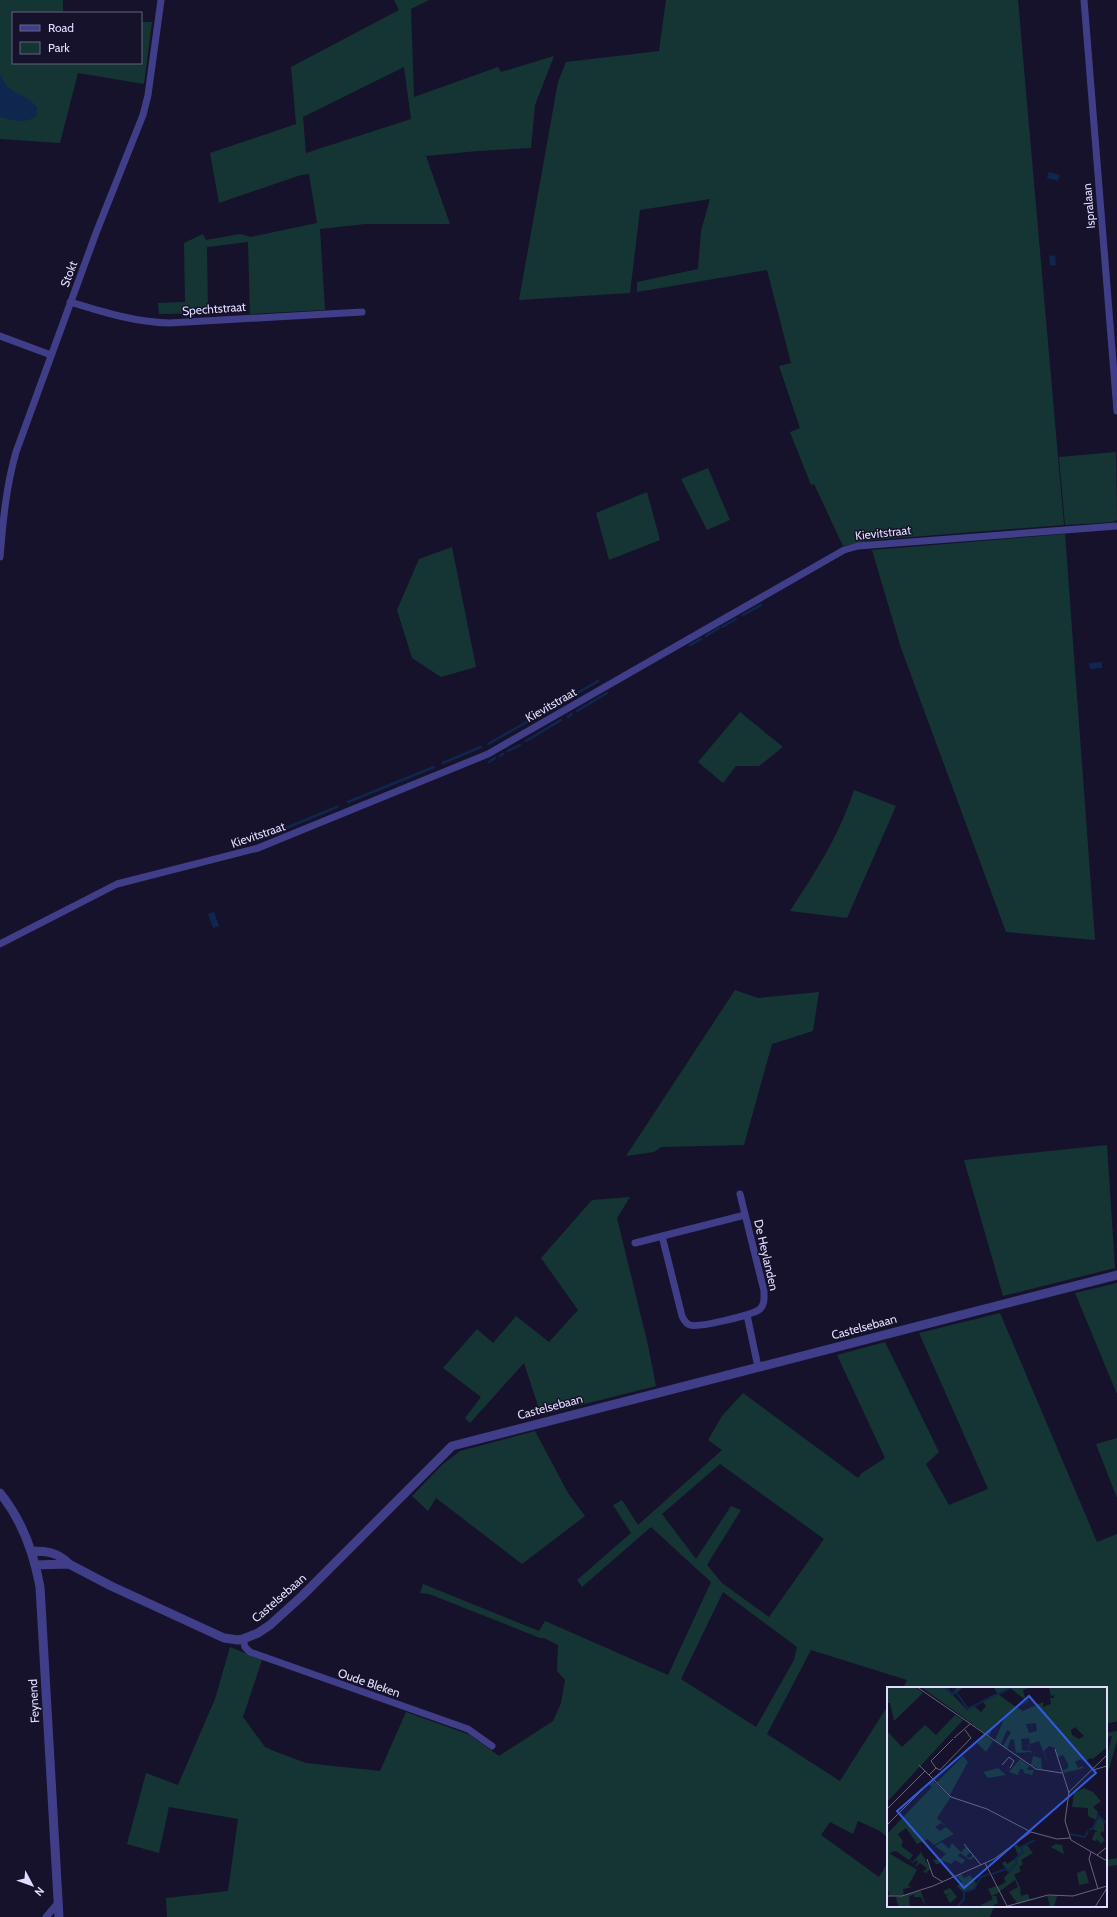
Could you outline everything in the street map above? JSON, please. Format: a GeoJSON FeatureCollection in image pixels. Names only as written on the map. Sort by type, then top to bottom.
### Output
{"type":"FeatureCollection","features":[{"type":"Feature","properties":{"kind":"street","name":"Stokt"},"geometry":{"type":"LineString","coordinates":[[0,557],[4,502],[9,477],[70,302],[143,115],[148,95],[160,0]]}},
{"type":"Feature","properties":{"kind":"street","name":"Ispralaan"},"geometry":{"type":"LineString","coordinates":[[1084,0],[1117,411]]}},
{"type":"Feature","properties":{"kind":"street","name":"Spechtstraat"},"geometry":{"type":"LineString","coordinates":[[70,302],[124,318],[147,322],[169,323],[362,312]]}},
{"type":"Feature","properties":{"kind":"street"},"geometry":{"type":"LineString","coordinates":[[0,336],[51,354]]}},
{"type":"Feature","properties":{"kind":"street","name":"Kievitstraat"},"geometry":{"type":"LineString","coordinates":[[0,944],[117,884],[258,848],[488,754],[844,550],[858,546],[1117,526]]}},
{"type":"Feature","properties":{"kind":"street","name":"De Heylanden"},"geometry":{"type":"LineString","coordinates":[[662,1236],[682,1316],[685,1322],[691,1326],[702,1325],[747,1315],[760,1309],[764,1302],[764,1291],[740,1194]]}},
{"type":"Feature","properties":{"kind":"street","name":"De Heylanden"},"geometry":{"type":"LineString","coordinates":[[636,1243],[745,1215]]}},
{"type":"Feature","properties":{"kind":"street","name":"Castelsebaan"},"geometry":{"type":"LineString","coordinates":[[243,1639],[270,1625],[291,1606],[452,1446],[1117,1275]]}},
{"type":"Feature","properties":{"kind":"street"},"geometry":{"type":"LineString","coordinates":[[747,1315],[758,1367]]}},
{"type":"Feature","properties":{"kind":"street","name":"Feynend"},"geometry":{"type":"LineString","coordinates":[[0,1493],[18,1521],[31,1551],[40,1588],[59,1917]]}},
{"type":"Feature","properties":{"kind":"street"},"geometry":{"type":"LineString","coordinates":[[31,1551],[44,1551],[62,1556],[69,1564],[118,1589],[224,1638],[238,1640],[243,1639]]}},
{"type":"Feature","properties":{"kind":"street"},"geometry":{"type":"LineString","coordinates":[[35,1565],[69,1564]]}},
{"type":"Feature","properties":{"kind":"street","name":"Oude Bleken"},"geometry":{"type":"LineString","coordinates":[[243,1639],[250,1652],[468,1729],[492,1746]]}},
{"type":"Feature","properties":{"kind":"street"},"geometry":{"type":"LineString","coordinates":[[46,1917],[58,1903]]}},
{"type":"Feature","properties":{"kind":"green space"},"geometry":{"type":"Polygon","coordinates":[[[0,0],[63,0],[63,12],[12,12],[12,64],[142,64],[142,22],[152,22],[144,84],[78,73],[60,143],[0,139],[0,0]]]}},
{"type":"Feature","properties":{"kind":"green space"},"geometry":{"type":"Polygon","coordinates":[[[394,0],[429,0],[411,9],[414,97],[498,67],[501,72],[554,56],[535,105],[531,148],[426,156],[450,224],[365,224],[320,229],[325,310],[250,314],[248,242],[207,247],[208,313],[159,314],[158,303],[185,302],[184,243],[203,234],[206,240],[240,234],[251,237],[317,223],[309,174],[301,175],[219,203],[210,153],[296,124],[291,67],[399,10],[394,0]],[[404,67],[303,117],[306,153],[411,119],[404,67]]]}},
{"type":"Feature","properties":{"kind":"green space"},"geometry":{"type":"Polygon","coordinates":[[[666,0],[1018,0],[1064,525],[873,540],[843,546],[814,484],[811,485],[790,432],[800,428],[779,366],[791,363],[767,270],[637,292],[637,282],[698,269],[701,231],[710,199],[640,210],[630,293],[519,300],[558,82],[566,62],[659,51],[666,0]]]}},
{"type":"Feature","properties":{"kind":"green space"},"geometry":{"type":"Polygon","coordinates":[[[1116,452],[1117,520],[1114,522],[1065,525],[1059,457],[1116,452]]]}},
{"type":"Feature","properties":{"kind":"green space"},"geometry":{"type":"Polygon","coordinates":[[[708,468],[730,520],[707,530],[681,479],[708,468]]]}},
{"type":"Feature","properties":{"kind":"green space"},"geometry":{"type":"Polygon","coordinates":[[[647,492],[660,540],[609,560],[596,513],[647,492]]]}},
{"type":"Feature","properties":{"kind":"green space"},"geometry":{"type":"Polygon","coordinates":[[[1065,534],[1095,940],[1006,932],[901,648],[872,550],[1065,534]]]}},
{"type":"Feature","properties":{"kind":"green space"},"geometry":{"type":"Polygon","coordinates":[[[452,547],[476,667],[441,677],[412,658],[397,610],[419,559],[452,547]]]}},
{"type":"Feature","properties":{"kind":"green space"},"geometry":{"type":"Polygon","coordinates":[[[740,712],[783,747],[759,766],[736,766],[723,783],[698,762],[740,712]]]}},
{"type":"Feature","properties":{"kind":"green space"},"geometry":{"type":"Polygon","coordinates":[[[854,790],[896,806],[847,918],[790,911],[818,867],[834,838],[854,790]]]}},
{"type":"Feature","properties":{"kind":"green space"},"geometry":{"type":"Polygon","coordinates":[[[735,990],[758,998],[819,992],[813,1031],[772,1044],[744,1145],[661,1147],[654,1152],[626,1156],[735,990]]]}},
{"type":"Feature","properties":{"kind":"green space"},"geometry":{"type":"Polygon","coordinates":[[[1107,1145],[1115,1268],[1003,1296],[964,1160],[1107,1145]]]}},
{"type":"Feature","properties":{"kind":"green space"},"geometry":{"type":"Polygon","coordinates":[[[630,1197],[617,1218],[648,1345],[656,1386],[541,1415],[524,1363],[470,1423],[465,1418],[481,1397],[443,1368],[477,1329],[493,1343],[516,1316],[549,1342],[578,1310],[541,1258],[592,1200],[630,1197]]]}},
{"type":"Feature","properties":{"kind":"green space"},"geometry":{"type":"Polygon","coordinates":[[[1117,1283],[1117,1394],[1075,1293],[1117,1283]]]}},
{"type":"Feature","properties":{"kind":"green space"},"geometry":{"type":"Polygon","coordinates":[[[1000,1313],[1097,1542],[1117,1534],[1117,1721],[1107,1724],[1107,1687],[904,1687],[907,1680],[811,1650],[767,1734],[840,1781],[887,1707],[887,1837],[880,1831],[858,1821],[853,1834],[830,1822],[821,1835],[879,1877],[887,1864],[887,1907],[994,1907],[990,1917],[167,1917],[166,1898],[228,1891],[238,1819],[169,1807],[159,1853],[127,1844],[146,1773],[178,1785],[215,1699],[230,1647],[262,1660],[243,1717],[265,1747],[306,1763],[380,1771],[406,1712],[470,1735],[499,1756],[553,1721],[561,1703],[565,1680],[557,1671],[558,1645],[544,1638],[540,1638],[429,1594],[420,1593],[423,1584],[539,1631],[545,1621],[668,1675],[711,1582],[651,1527],[582,1587],[577,1580],[631,1533],[613,1505],[622,1500],[638,1525],[722,1450],[708,1440],[722,1416],[743,1393],[858,1478],[862,1473],[885,1458],[837,1355],[885,1342],[939,1452],[926,1464],[949,1505],[988,1489],[919,1333],[1000,1313]],[[720,1464],[662,1514],[696,1559],[731,1506],[741,1510],[707,1565],[722,1583],[769,1617],[824,1539],[720,1464]],[[723,1592],[681,1679],[756,1727],[794,1660],[797,1647],[723,1592]]]}},
{"type":"Feature","properties":{"kind":"green space"},"geometry":{"type":"Polygon","coordinates":[[[535,1431],[568,1493],[585,1516],[522,1564],[436,1498],[428,1511],[412,1496],[443,1464],[460,1451],[535,1431]]]}},
{"type":"Feature","properties":{"kind":"green space"},"geometry":{"type":"Polygon","coordinates":[[[1117,1438],[1117,1498],[1096,1444],[1117,1438]]]}},
{"type":"Feature","properties":{"kind":"green space"},"geometry":{"type":"Polygon","coordinates":[[[1117,1731],[1117,1740],[1107,1776],[1107,1755],[1112,1736],[1107,1737],[1107,1733],[1117,1731]]]}},
{"type":"Feature","properties":{"kind":"green space"},"geometry":{"type":"Polygon","coordinates":[[[1117,1858],[1117,1865],[1107,1867],[1107,1860],[1117,1858]]]}},
{"type":"Feature","properties":{"kind":"water"},"geometry":{"type":"Polygon","coordinates":[[[0,74],[7,87],[31,101],[37,107],[36,116],[32,119],[23,121],[0,117],[0,74]]]}},
{"type":"Feature","properties":{"kind":"water"},"geometry":{"type":"Polygon","coordinates":[[[1049,172],[1060,175],[1058,181],[1047,178],[1049,172]]]}},
{"type":"Feature","properties":{"kind":"water"},"geometry":{"type":"Polygon","coordinates":[[[1055,255],[1056,265],[1050,266],[1049,256],[1055,255]]]}},
{"type":"Feature","properties":{"kind":"water"},"geometry":{"type":"Polygon","coordinates":[[[1102,662],[1102,668],[1090,669],[1089,663],[1102,662]]]}},
{"type":"Feature","properties":{"kind":"water"},"geometry":{"type":"Polygon","coordinates":[[[214,912],[219,926],[213,928],[208,914],[214,912]]]}},
{"type":"Feature","properties":{"kind":"waterway"},"geometry":{"type":"LineString","coordinates":[[743,615],[761,605]]}},
{"type":"Feature","properties":{"kind":"waterway"},"geometry":{"type":"LineString","coordinates":[[722,627],[736,619]]}},
{"type":"Feature","properties":{"kind":"waterway"},"geometry":{"type":"LineString","coordinates":[[706,636],[719,628]]}},
{"type":"Feature","properties":{"kind":"waterway"},"geometry":{"type":"LineString","coordinates":[[690,645],[701,639]]}},
{"type":"Feature","properties":{"kind":"waterway"},"geometry":{"type":"LineString","coordinates":[[567,699],[598,681]]}},
{"type":"Feature","properties":{"kind":"waterway"},"geometry":{"type":"LineString","coordinates":[[577,711],[607,693]]}},
{"type":"Feature","properties":{"kind":"waterway"},"geometry":{"type":"LineString","coordinates":[[488,744],[560,703]]}},
{"type":"Feature","properties":{"kind":"waterway"},"geometry":{"type":"LineString","coordinates":[[568,717],[572,714]]}},
{"type":"Feature","properties":{"kind":"waterway"},"geometry":{"type":"LineString","coordinates":[[526,741],[561,720]]}},
{"type":"Feature","properties":{"kind":"waterway"},"geometry":{"type":"LineString","coordinates":[[508,751],[520,745]]}},
{"type":"Feature","properties":{"kind":"waterway"},"geometry":{"type":"LineString","coordinates":[[443,763],[481,747]]}},
{"type":"Feature","properties":{"kind":"waterway"},"geometry":{"type":"LineString","coordinates":[[489,762],[495,758]]}},
{"type":"Feature","properties":{"kind":"waterway"},"geometry":{"type":"LineString","coordinates":[[348,802],[434,767]]}},
{"type":"Feature","properties":{"kind":"waterway"},"geometry":{"type":"LineString","coordinates":[[257,840],[337,807]]}}]}
